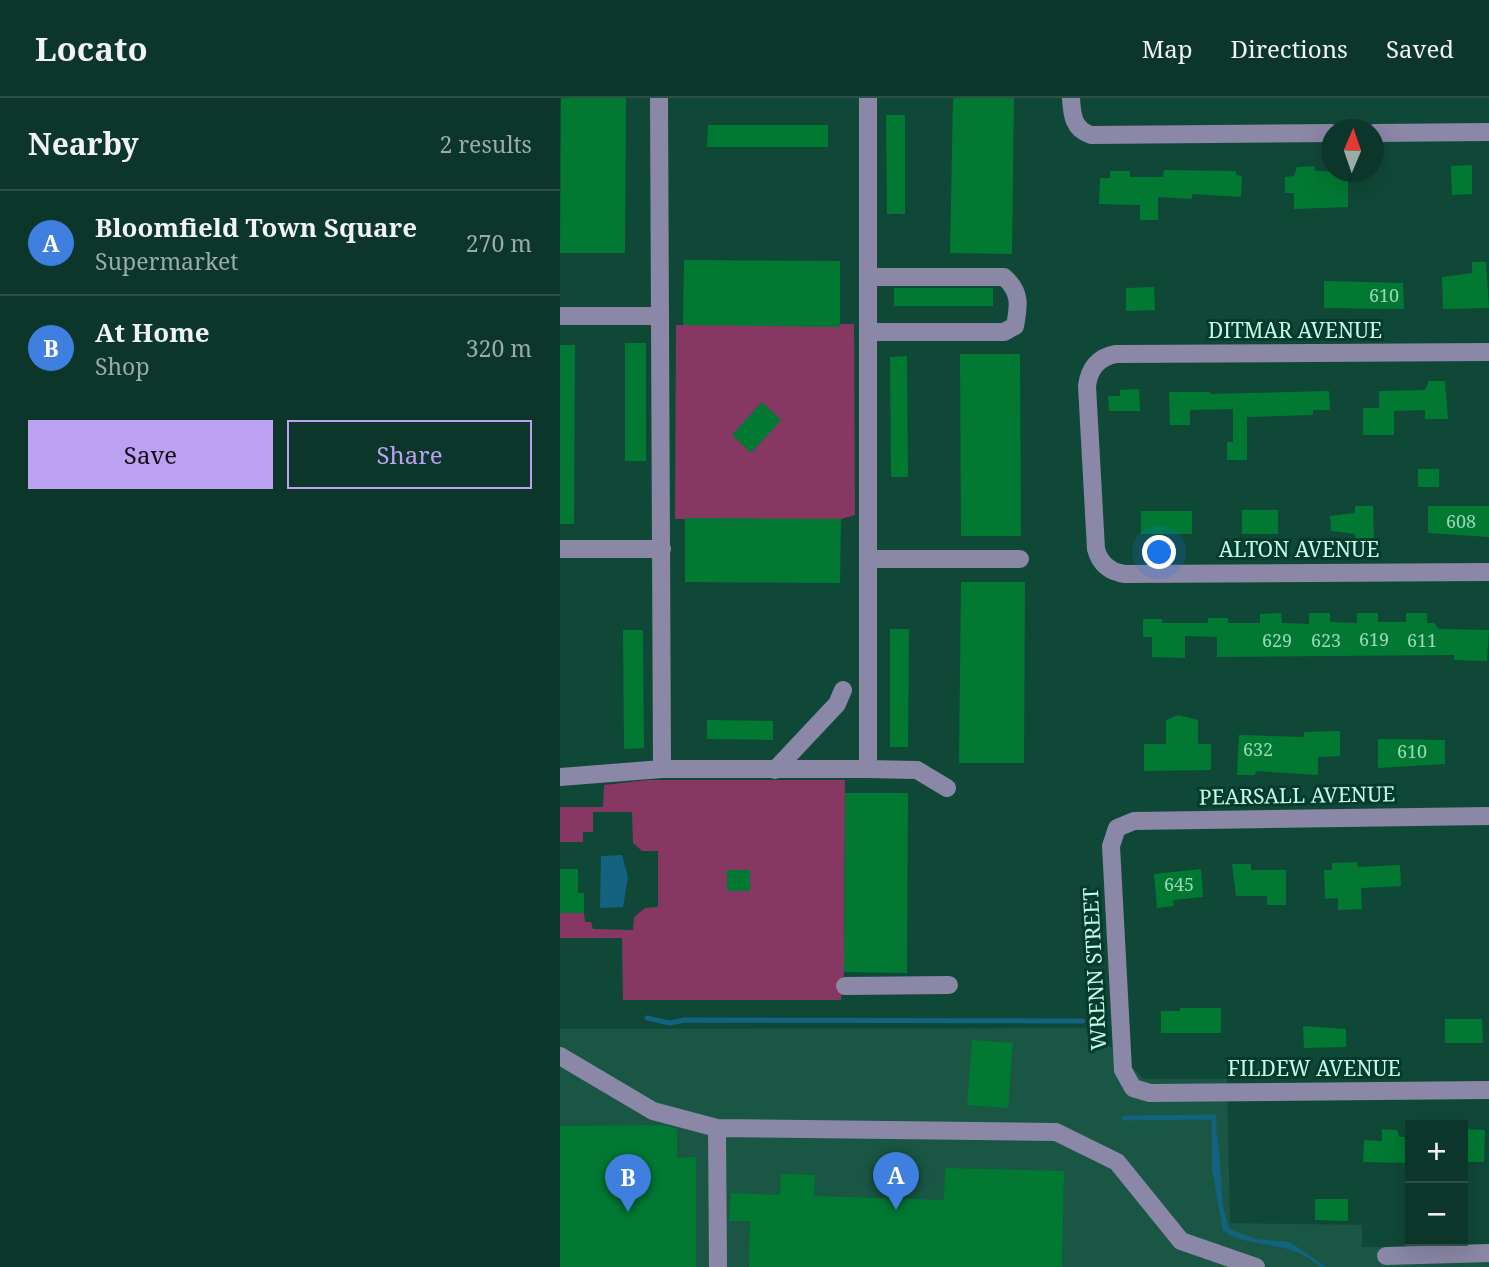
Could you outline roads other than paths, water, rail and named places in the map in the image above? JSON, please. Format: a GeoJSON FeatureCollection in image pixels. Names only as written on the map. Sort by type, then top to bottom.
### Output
{"type":"FeatureCollection","features":[{"type":"Feature","properties":{"kind":"street"},"geometry":{"type":"LineString","coordinates":[[659,98],[662,769]]}},
{"type":"Feature","properties":{"kind":"street"},"geometry":{"type":"LineString","coordinates":[[1071,98],[1075,122],[1083,132],[1096,135],[1321,133]]}},
{"type":"Feature","properties":{"kind":"street"},"geometry":{"type":"LineString","coordinates":[[868,107],[868,769]]}},
{"type":"Feature","properties":{"kind":"street"},"geometry":{"type":"LineString","coordinates":[[1384,133],[1489,132]]}},
{"type":"Feature","properties":{"kind":"street"},"geometry":{"type":"LineString","coordinates":[[868,276],[1004,277],[1016,287],[1019,303],[1015,326],[1004,332],[868,332]]}},
{"type":"Feature","properties":{"kind":"street"},"geometry":{"type":"LineString","coordinates":[[560,316],[660,316]]}},
{"type":"Feature","properties":{"kind":"street","name":"DITMAR AVENUE"},"geometry":{"type":"LineString","coordinates":[[1111,570],[1101,561],[1096,549],[1087,386],[1090,373],[1102,358],[1116,354],[1489,352]]}},
{"type":"Feature","properties":{"kind":"street"},"geometry":{"type":"LineString","coordinates":[[560,549],[662,549]]}},
{"type":"Feature","properties":{"kind":"street"},"geometry":{"type":"LineString","coordinates":[[868,559],[1020,559]]}},
{"type":"Feature","properties":{"kind":"street","name":"ALTON AVENUE"},"geometry":{"type":"LineString","coordinates":[[1111,570],[1125,574],[1489,572]]}},
{"type":"Feature","properties":{"kind":"street"},"geometry":{"type":"LineString","coordinates":[[775,770],[836,704],[844,690]]}},
{"type":"Feature","properties":{"kind":"street"},"geometry":{"type":"LineString","coordinates":[[560,777],[662,769],[916,770],[947,788]]}},
{"type":"Feature","properties":{"kind":"street","name":"PEARSALL AVENUE"},"geometry":{"type":"LineString","coordinates":[[1112,836],[1121,824],[1133,821],[1489,817]]}},
{"type":"Feature","properties":{"kind":"street","name":"WRENN STREET"},"geometry":{"type":"LineString","coordinates":[[1112,836],[1123,1070],[1127,1081],[1140,1091]]}},
{"type":"Feature","properties":{"kind":"street"},"geometry":{"type":"LineString","coordinates":[[845,986],[949,985]]}},
{"type":"Feature","properties":{"kind":"street"},"geometry":{"type":"LineString","coordinates":[[560,1056],[653,1111],[717,1128],[1056,1132],[1117,1162],[1181,1241],[1256,1267]]}},
{"type":"Feature","properties":{"kind":"street","name":"FILDEW AVENUE"},"geometry":{"type":"LineString","coordinates":[[1140,1091],[1489,1090]]}},
{"type":"Feature","properties":{"kind":"street"},"geometry":{"type":"LineString","coordinates":[[717,1128],[718,1267]]}},
{"type":"Feature","properties":{"kind":"street"},"geometry":{"type":"LineString","coordinates":[[1386,1256],[1489,1253]]}},
{"type":"Feature","properties":{"kind":"water"},"geometry":{"type":"Polygon","coordinates":[[[622,855],[628,877],[623,907],[600,908],[601,856],[622,855]]]}},
{"type":"Feature","properties":{"kind":"water"},"geometry":{"type":"Polygon","coordinates":[[[1212,1134],[1218,1137],[1223,1206],[1229,1229],[1256,1239],[1290,1242],[1326,1267],[1320,1267],[1297,1252],[1247,1241],[1223,1231],[1212,1170],[1212,1134]]]}},
{"type":"Feature","properties":{"kind":"waterway"},"geometry":{"type":"LineString","coordinates":[[647,1018],[670,1023],[685,1020],[1083,1021]]}},
{"type":"Feature","properties":{"kind":"waterway"},"geometry":{"type":"LineString","coordinates":[[1124,1118],[1214,1117],[1214,1136]]}},
{"type":"Feature","properties":{"kind":"place","name":"Bloomfield Town Square"},"geometry":{"type":"Point","coordinates":[896,1210]}},
{"type":"Feature","properties":{"kind":"place","name":"At Home"},"geometry":{"type":"Point","coordinates":[628,1212]}}]}
